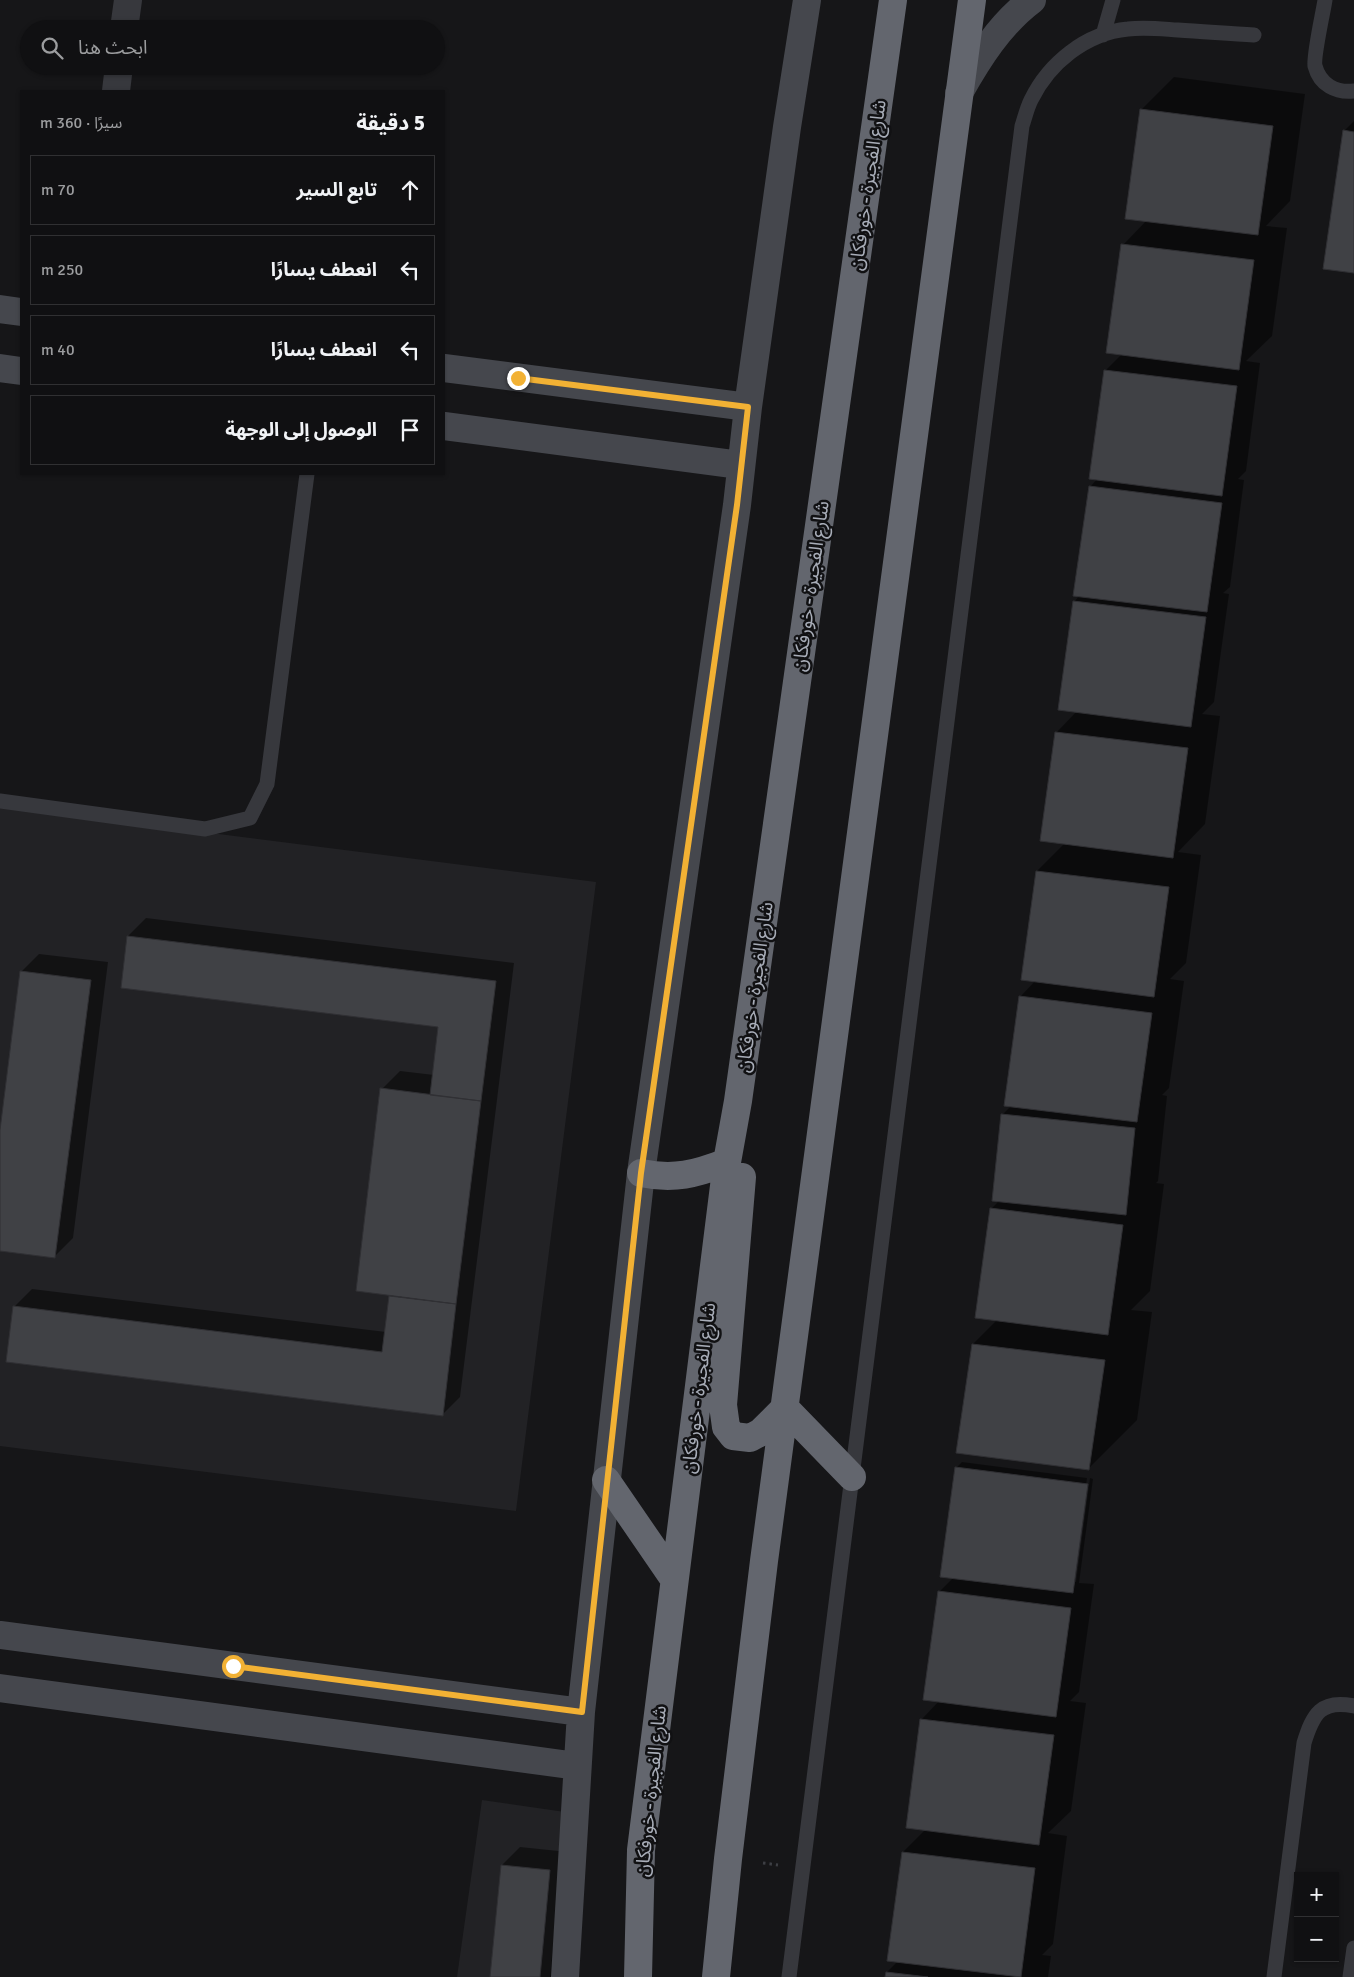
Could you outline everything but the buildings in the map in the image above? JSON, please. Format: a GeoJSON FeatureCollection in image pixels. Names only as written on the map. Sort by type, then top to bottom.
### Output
{"type":"FeatureCollection","features":[{"type":"Feature","properties":{"kind":"highway","name":"شارع الفجيرة - خورفكان"},"geometry":{"type":"LineString","coordinates":[[638,1977],[641,1850],[727,1162],[738,1101],[893,0]]}},
{"type":"Feature","properties":{"kind":"highway"},"geometry":{"type":"LineString","coordinates":[[716,1977],[728,1859],[785,1408],[972,0]]}},
{"type":"Feature","properties":{"kind":"highway"},"geometry":{"type":"LineString","coordinates":[[738,1101],[743,1163],[723,1405],[726,1427],[733,1436],[750,1438],[760,1432],[785,1408]]}},
{"type":"Feature","properties":{"kind":"highway"},"geometry":{"type":"LineString","coordinates":[[641,1173],[672,1177],[688,1175],[727,1162]]}},
{"type":"Feature","properties":{"kind":"highway"},"geometry":{"type":"LineString","coordinates":[[785,1408],[852,1477]]}},
{"type":"Feature","properties":{"kind":"highway"},"geometry":{"type":"LineString","coordinates":[[606,1480],[674,1579]]}},
{"type":"Feature","properties":{"kind":"street"},"geometry":{"type":"LineString","coordinates":[[125,20],[128,0]]}},
{"type":"Feature","properties":{"kind":"street"},"geometry":{"type":"LineString","coordinates":[[565,1977],[577,1766],[582,1712],[641,1173],[737,505],[740,465],[787,127],[807,0]]}},
{"type":"Feature","properties":{"kind":"street"},"geometry":{"type":"LineString","coordinates":[[958,97],[976,62],[999,32],[1032,0]]}},
{"type":"Feature","properties":{"kind":"street"},"geometry":{"type":"LineString","coordinates":[[116,90],[118,75]]}},
{"type":"Feature","properties":{"kind":"street"},"geometry":{"type":"LineString","coordinates":[[0,309],[20,312]]}},
{"type":"Feature","properties":{"kind":"street"},"geometry":{"type":"LineString","coordinates":[[0,368],[20,371]]}},
{"type":"Feature","properties":{"kind":"street"},"geometry":{"type":"LineString","coordinates":[[445,368],[748,407]]}},
{"type":"Feature","properties":{"kind":"street"},"geometry":{"type":"LineString","coordinates":[[445,426],[740,465]]}},
{"type":"Feature","properties":{"kind":"street"},"geometry":{"type":"LineString","coordinates":[[0,1635],[582,1712]]}},
{"type":"Feature","properties":{"kind":"street"},"geometry":{"type":"LineString","coordinates":[[0,1688],[577,1766]]}},
{"type":"Feature","properties":{"kind":"lane"},"geometry":{"type":"LineString","coordinates":[[1103,35],[1113,0]]}},
{"type":"Feature","properties":{"kind":"lane"},"geometry":{"type":"LineString","coordinates":[[1325,0],[1315,65],[1320,78],[1330,88],[1344,92],[1354,91]]}},
{"type":"Feature","properties":{"kind":"lane"},"geometry":{"type":"LineString","coordinates":[[789,1977],[1022,126],[1030,101],[1043,80],[1060,60],[1080,45],[1103,35],[1128,29],[1153,28],[1254,35]]}},
{"type":"Feature","properties":{"kind":"lane"},"geometry":{"type":"LineString","coordinates":[[0,801],[205,828],[250,818],[267,784],[307,475]]}},
{"type":"Feature","properties":{"kind":"lane"},"geometry":{"type":"LineString","coordinates":[[1274,1977],[1304,1743],[1310,1723],[1322,1708],[1342,1703],[1354,1706]]}},
{"type":"Feature","properties":{"kind":"lane"},"geometry":{"type":"LineString","coordinates":[[1350,1977],[1354,1948]]}},
{"type":"Feature","properties":{"kind":"shaded area"},"geometry":{"type":"Polygon","coordinates":[[[0,806],[596,882],[516,1511],[0,1446],[0,806]]]}},
{"type":"Feature","properties":{"kind":"shaded area"},"geometry":{"type":"Polygon","coordinates":[[[482,1800],[565,1812],[550,1977],[457,1977],[482,1800]]]}},
{"type":"Feature","properties":{"kind":"route"},"geometry":{"type":"LineString","coordinates":[[233,1666],[582,1712],[641,1173],[737,505],[748,407],[518,378]]}}]}
